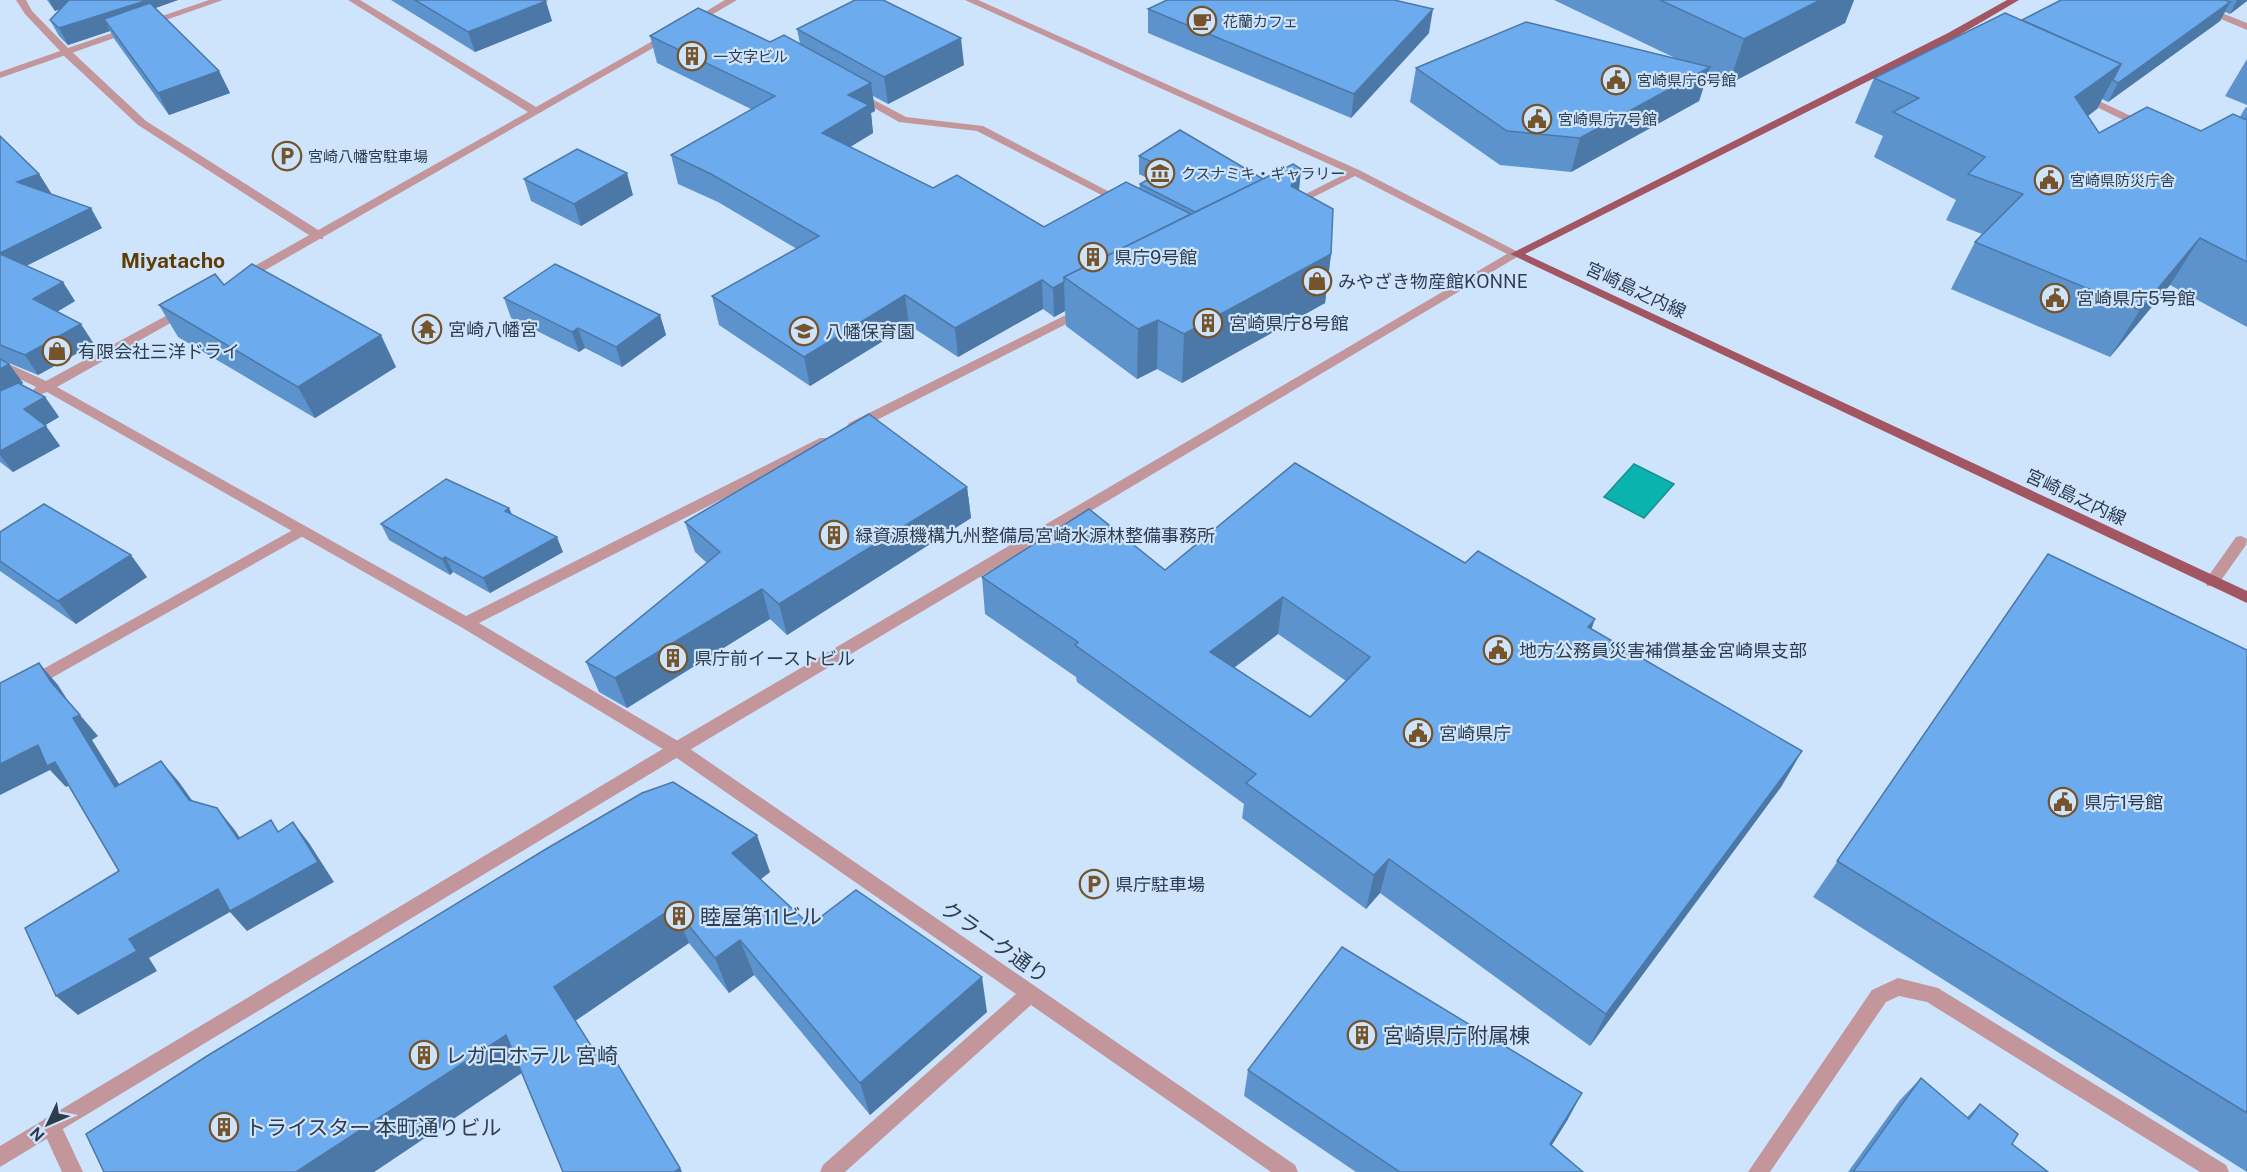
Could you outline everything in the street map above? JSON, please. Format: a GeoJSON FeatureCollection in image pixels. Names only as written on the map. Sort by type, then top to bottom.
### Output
{"type":"FeatureCollection","features":[{"type":"Feature","properties":{"kind":"main road"},"geometry":{"type":"LineString","coordinates":[[1515,254],[1957,37],[2014,0]]}},
{"type":"Feature","properties":{"kind":"main road","name":"宮崎島之内線"},"geometry":{"type":"LineString","coordinates":[[1515,254],[2247,597]]}},
{"type":"Feature","properties":{"kind":"street"},"geometry":{"type":"LineString","coordinates":[[21,0],[28,12],[66,52],[142,123],[319,236]]}},
{"type":"Feature","properties":{"kind":"street"},"geometry":{"type":"LineString","coordinates":[[0,75],[218,0]]}},
{"type":"Feature","properties":{"kind":"street"},"geometry":{"type":"LineString","coordinates":[[353,0],[536,112]]}},
{"type":"Feature","properties":{"kind":"street"},"geometry":{"type":"LineString","coordinates":[[235,282],[536,112],[706,20],[732,0]]}},
{"type":"Feature","properties":{"kind":"street"},"geometry":{"type":"LineString","coordinates":[[970,0],[1355,172],[1515,254]]}},
{"type":"Feature","properties":{"kind":"street"},"geometry":{"type":"LineString","coordinates":[[2181,0],[2247,27]]}},
{"type":"Feature","properties":{"kind":"street"},"geometry":{"type":"LineString","coordinates":[[843,87],[903,120],[979,128],[1136,208]]}},
{"type":"Feature","properties":{"kind":"street"},"geometry":{"type":"LineString","coordinates":[[2068,90],[2152,130]]}},
{"type":"Feature","properties":{"kind":"street"},"geometry":{"type":"LineString","coordinates":[[1282,209],[1355,172]]}},
{"type":"Feature","properties":{"kind":"street"},"geometry":{"type":"LineString","coordinates":[[0,1157],[677,748],[1515,254]]}},
{"type":"Feature","properties":{"kind":"street"},"geometry":{"type":"LineString","coordinates":[[466,623],[1093,305]]}},
{"type":"Feature","properties":{"kind":"street"},"geometry":{"type":"LineString","coordinates":[[28,397],[193,306]]}},
{"type":"Feature","properties":{"kind":"street","name":"クラーク通り"},"geometry":{"type":"LineString","coordinates":[[0,364],[46,387],[466,623],[677,748],[1288,1172]]}},
{"type":"Feature","properties":{"kind":"street"},"geometry":{"type":"LineString","coordinates":[[0,701],[300,531]]}},
{"type":"Feature","properties":{"kind":"street"},"geometry":{"type":"LineString","coordinates":[[2212,582],[2244,541]]}},
{"type":"Feature","properties":{"kind":"street"},"geometry":{"type":"LineString","coordinates":[[1758,1172],[1879,996],[1898,987],[1931,994],[2219,1172]]}},
{"type":"Feature","properties":{"kind":"street"},"geometry":{"type":"LineString","coordinates":[[830,1172],[1030,994]]}},
{"type":"Feature","properties":{"kind":"street"},"geometry":{"type":"LineString","coordinates":[[51,1126],[73,1172]]}},
{"type":"Feature","properties":{"kind":"shaded area"},"geometry":{"type":"Polygon","coordinates":[[[1634,464],[1674,484],[1644,518],[1604,497],[1634,464]]]}},
{"type":"Feature","properties":{"kind":"building"},"geometry":{"type":"Polygon","coordinates":[[[69,0],[145,1],[59,28],[50,20],[69,0]]]}},
{"type":"Feature","properties":{"kind":"building"},"geometry":{"type":"Polygon","coordinates":[[[415,0],[544,0],[546,1],[468,32],[415,0]]]}},
{"type":"Feature","properties":{"kind":"building"},"geometry":{"type":"Polygon","coordinates":[[[855,0],[883,0],[961,38],[884,77],[797,29],[855,0]]]}},
{"type":"Feature","properties":{"kind":"building"},"geometry":{"type":"Polygon","coordinates":[[[1167,0],[1394,0],[1433,9],[1354,94],[1148,9],[1167,0]]]}},
{"type":"Feature","properties":{"kind":"building"},"geometry":{"type":"Polygon","coordinates":[[[1660,0],[1820,0],[1744,39],[1660,0]]]}},
{"type":"Feature","properties":{"kind":"building"},"geometry":{"type":"Polygon","coordinates":[[[2061,0],[2225,0],[2230,2],[2118,83],[2113,80],[2121,64],[2022,20],[2061,0]]]}},
{"type":"Feature","properties":{"kind":"building"},"geometry":{"type":"Polygon","coordinates":[[[150,3],[219,71],[158,93],[104,19],[150,3]]]}},
{"type":"Feature","properties":{"kind":"building"},"geometry":{"type":"Polygon","coordinates":[[[698,8],[770,42],[784,35],[871,83],[848,95],[869,105],[822,133],[933,188],[957,175],[1044,227],[1126,182],[1191,214],[1064,277],[1064,282],[1053,288],[1042,280],[955,328],[905,295],[804,357],[712,296],[819,236],[711,174],[671,155],[775,96],[650,36],[698,8]]]}},
{"type":"Feature","properties":{"kind":"building"},"geometry":{"type":"Polygon","coordinates":[[[2005,13],[2121,64],[2075,97],[2099,133],[2147,107],[2201,131],[2233,114],[2247,120],[2247,262],[2200,238],[2140,310],[1975,242],[2023,194],[1968,174],[1985,157],[1893,112],[1919,98],[1874,78],[2005,13]]]}},
{"type":"Feature","properties":{"kind":"building"},"geometry":{"type":"Polygon","coordinates":[[[1526,22],[1710,67],[1580,138],[1507,131],[1416,68],[1526,22]]]}},
{"type":"Feature","properties":{"kind":"building"},"geometry":{"type":"Polygon","coordinates":[[[1180,130],[1263,179],[1195,212],[1140,184],[1167,169],[1139,156],[1180,130]]]}},
{"type":"Feature","properties":{"kind":"building"},"geometry":{"type":"Polygon","coordinates":[[[0,136],[39,174],[17,182],[91,208],[0,253],[0,136]]]}},
{"type":"Feature","properties":{"kind":"building"},"geometry":{"type":"Polygon","coordinates":[[[577,149],[627,173],[574,204],[524,179],[577,149]]]}},
{"type":"Feature","properties":{"kind":"building"},"geometry":{"type":"Polygon","coordinates":[[[1293,164],[1301,169],[1291,186],[1333,209],[1331,254],[1184,334],[1158,320],[1138,329],[1064,277],[1293,164]]]}},
{"type":"Feature","properties":{"kind":"building"},"geometry":{"type":"Polygon","coordinates":[[[0,254],[63,282],[33,299],[81,324],[25,355],[0,345],[0,254]]]}},
{"type":"Feature","properties":{"kind":"building"},"geometry":{"type":"Polygon","coordinates":[[[252,264],[381,335],[298,387],[159,305],[215,274],[224,285],[252,264]]]}},
{"type":"Feature","properties":{"kind":"building"},"geometry":{"type":"Polygon","coordinates":[[[555,264],[660,315],[616,347],[578,328],[572,332],[504,298],[555,264]]]}},
{"type":"Feature","properties":{"kind":"building"},"geometry":{"type":"Polygon","coordinates":[[[0,359],[9,364],[0,369],[0,359]]]}},
{"type":"Feature","properties":{"kind":"building"},"geometry":{"type":"Polygon","coordinates":[[[18,383],[45,397],[24,409],[46,426],[0,451],[0,391],[18,383]]]}},
{"type":"Feature","properties":{"kind":"building"},"geometry":{"type":"Polygon","coordinates":[[[869,414],[967,487],[779,604],[762,589],[615,678],[586,662],[720,552],[685,522],[869,414]]]}},
{"type":"Feature","properties":{"kind":"building"},"geometry":{"type":"Polygon","coordinates":[[[1295,463],[1465,563],[1478,551],[1595,619],[1588,627],[1802,751],[1606,1014],[1389,859],[1374,875],[1246,783],[1256,774],[1075,645],[1078,642],[982,577],[1089,509],[1165,570],[1295,463]],[[1283,597],[1210,652],[1310,717],[1370,657],[1283,597]]]}},
{"type":"Feature","properties":{"kind":"building"},"geometry":{"type":"Polygon","coordinates":[[[446,479],[509,508],[505,511],[557,537],[483,578],[445,557],[442,559],[381,524],[446,479]]]}},
{"type":"Feature","properties":{"kind":"building"},"geometry":{"type":"Polygon","coordinates":[[[44,504],[131,555],[58,601],[0,561],[0,532],[44,504]]]}},
{"type":"Feature","properties":{"kind":"building","name":"県庁1号館"},"geometry":{"type":"Polygon","coordinates":[[[2048,554],[2247,650],[2247,1113],[1837,861],[2048,554]]]}},
{"type":"Feature","properties":{"kind":"building"},"geometry":{"type":"Polygon","coordinates":[[[39,663],[51,682],[80,715],[73,718],[115,787],[161,761],[189,800],[217,808],[238,839],[271,820],[278,832],[293,822],[318,862],[230,911],[218,889],[129,939],[137,951],[56,996],[25,928],[119,871],[55,762],[47,766],[38,745],[0,764],[0,683],[39,663]]]}},
{"type":"Feature","properties":{"kind":"building"},"geometry":{"type":"Polygon","coordinates":[[[673,782],[757,835],[732,853],[810,925],[856,890],[982,977],[860,1083],[740,940],[715,958],[674,907],[554,987],[600,1060],[611,1053],[680,1168],[674,1172],[563,1172],[506,1035],[296,1172],[104,1172],[86,1134],[207,1056],[546,849],[642,793],[673,782]]]}},
{"type":"Feature","properties":{"kind":"building","name":"宮崎県庁附属棟"},"geometry":{"type":"Polygon","coordinates":[[[1342,947],[1582,1093],[1550,1144],[1583,1172],[1400,1172],[1248,1070],[1342,947]]]}},
{"type":"Feature","properties":{"kind":"building"},"geometry":{"type":"Polygon","coordinates":[[[1921,1078],[1969,1119],[1980,1104],[2018,1134],[2012,1144],[2048,1172],[1853,1172],[1921,1078]]]}},
{"type":"Feature","properties":{"kind":"place","name":"花蘭カフェ"},"geometry":{"type":"Point","coordinates":[1202,21]}},
{"type":"Feature","properties":{"kind":"place","name":"一文字ビル"},"geometry":{"type":"Point","coordinates":[692,56]}},
{"type":"Feature","properties":{"kind":"place","name":"宮崎県庁6号館"},"geometry":{"type":"Point","coordinates":[1616,80]}},
{"type":"Feature","properties":{"kind":"place","name":"宮崎県庁7号館"},"geometry":{"type":"Point","coordinates":[1537,119]}},
{"type":"Feature","properties":{"kind":"place","name":"宮崎八幡宮駐車場"},"geometry":{"type":"Point","coordinates":[287,156]}},
{"type":"Feature","properties":{"kind":"place","name":"クスナミキ・ギャラリー"},"geometry":{"type":"Point","coordinates":[1160,173]}},
{"type":"Feature","properties":{"kind":"place","name":"宮崎県防災庁舎"},"geometry":{"type":"Point","coordinates":[2049,180]}},
{"type":"Feature","properties":{"kind":"place","name":"県庁9号館"},"geometry":{"type":"Point","coordinates":[1093,257]}},
{"type":"Feature","properties":{"kind":"place","name":"みやざき物産館KONNE"},"geometry":{"type":"Point","coordinates":[1317,281]}},
{"type":"Feature","properties":{"kind":"place","name":"宮崎県庁5号館"},"geometry":{"type":"Point","coordinates":[2055,298]}},
{"type":"Feature","properties":{"kind":"place","name":"宮崎県庁8号館"},"geometry":{"type":"Point","coordinates":[1208,323]}},
{"type":"Feature","properties":{"kind":"place","name":"宮崎八幡宮"},"geometry":{"type":"Point","coordinates":[427,329]}},
{"type":"Feature","properties":{"kind":"place","name":"八幡保育園"},"geometry":{"type":"Point","coordinates":[804,331]}},
{"type":"Feature","properties":{"kind":"place","name":"有限会社三洋ドライ"},"geometry":{"type":"Point","coordinates":[57,351]}},
{"type":"Feature","properties":{"kind":"place","name":"緑資源機構九州整備局宮崎水源林整備事務所"},"geometry":{"type":"Point","coordinates":[834,535]}},
{"type":"Feature","properties":{"kind":"place","name":"地方公務員災害補償基金宮崎県支部"},"geometry":{"type":"Point","coordinates":[1498,650]}},
{"type":"Feature","properties":{"kind":"place","name":"県庁前イーストビル"},"geometry":{"type":"Point","coordinates":[673,658]}},
{"type":"Feature","properties":{"kind":"place","name":"宮崎県庁"},"geometry":{"type":"Point","coordinates":[1418,733]}},
{"type":"Feature","properties":{"kind":"place","name":"県庁1号館"},"geometry":{"type":"Point","coordinates":[2063,802]}},
{"type":"Feature","properties":{"kind":"place","name":"県庁駐車場"},"geometry":{"type":"Point","coordinates":[1094,884]}},
{"type":"Feature","properties":{"kind":"place","name":"睦屋第11ビル"},"geometry":{"type":"Point","coordinates":[679,916]}},
{"type":"Feature","properties":{"kind":"place","name":"宮崎県庁附属棟"},"geometry":{"type":"Point","coordinates":[1362,1035]}},
{"type":"Feature","properties":{"kind":"place","name":"レガロホテル 宮崎"},"geometry":{"type":"Point","coordinates":[424,1055]}},
{"type":"Feature","properties":{"kind":"place","name":"トライスター 本町通りビル"},"geometry":{"type":"Point","coordinates":[224,1127]}},
{"type":"Feature","properties":{"kind":"district","name":"Miyatacho"},"geometry":{"type":"Point","coordinates":[173,260]}}]}
